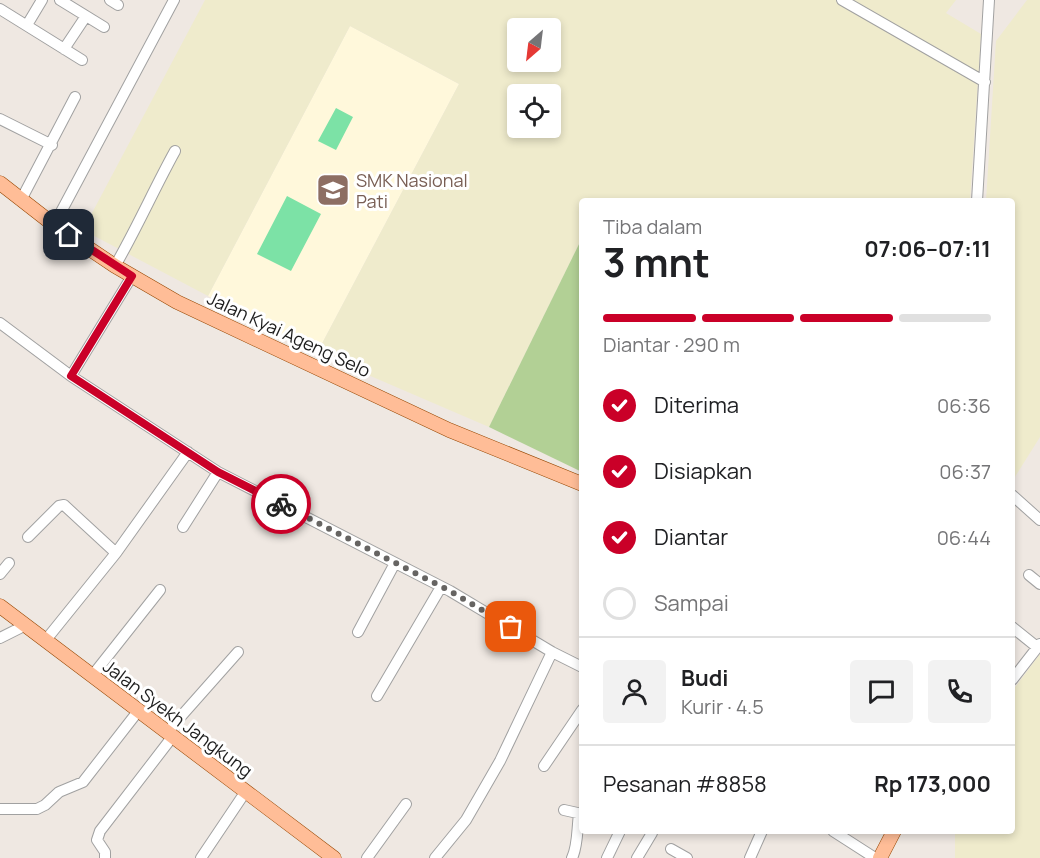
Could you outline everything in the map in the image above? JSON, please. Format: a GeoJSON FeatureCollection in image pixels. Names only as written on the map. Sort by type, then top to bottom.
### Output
{"type":"FeatureCollection","features":[{"type":"Feature","properties":{"kind":"main road","name":"Jalan Kyai Ageng Selo"},"geometry":{"type":"LineString","coordinates":[[0,183],[54,225],[116,266],[177,302],[449,430],[579,483]]}},
{"type":"Feature","properties":{"kind":"main road","name":"Jalan Syekh Jangkung"},"geometry":{"type":"LineString","coordinates":[[0,606],[334,858]]}},
{"type":"Feature","properties":{"kind":"main road"},"geometry":{"type":"LineString","coordinates":[[880,858],[892,834]]}},
{"type":"Feature","properties":{"kind":"street"},"geometry":{"type":"LineString","coordinates":[[27,26],[42,0]]}},
{"type":"Feature","properties":{"kind":"street"},"geometry":{"type":"LineString","coordinates":[[60,0],[104,27]]}},
{"type":"Feature","properties":{"kind":"street"},"geometry":{"type":"LineString","coordinates":[[54,225],[174,0]]}},
{"type":"Feature","properties":{"kind":"street"},"geometry":{"type":"LineString","coordinates":[[842,0],[985,82]]}},
{"type":"Feature","properties":{"kind":"street"},"geometry":{"type":"LineString","coordinates":[[976,198],[989,0]]}},
{"type":"Feature","properties":{"kind":"street"},"geometry":{"type":"LineString","coordinates":[[0,9],[82,60]]}},
{"type":"Feature","properties":{"kind":"street"},"geometry":{"type":"LineString","coordinates":[[64,49],[86,16]]}},
{"type":"Feature","properties":{"kind":"street"},"geometry":{"type":"LineString","coordinates":[[21,200],[52,145],[75,97]]}},
{"type":"Feature","properties":{"kind":"street"},"geometry":{"type":"LineString","coordinates":[[0,119],[52,145]]}},
{"type":"Feature","properties":{"kind":"street"},"geometry":{"type":"LineString","coordinates":[[116,266],[132,237],[140,216],[151,199],[156,184],[175,151]]}},
{"type":"Feature","properties":{"kind":"street"},"geometry":{"type":"LineString","coordinates":[[71,376],[132,276]]}},
{"type":"Feature","properties":{"kind":"street"},"geometry":{"type":"LineString","coordinates":[[0,323],[71,376],[218,472],[441,586],[579,666]]}},
{"type":"Feature","properties":{"kind":"street"},"geometry":{"type":"LineString","coordinates":[[45,641],[116,553],[188,452]]}},
{"type":"Feature","properties":{"kind":"street"},"geometry":{"type":"LineString","coordinates":[[183,527],[218,472]]}},
{"type":"Feature","properties":{"kind":"street"},"geometry":{"type":"LineString","coordinates":[[1015,498],[1040,520]]}},
{"type":"Feature","properties":{"kind":"street"},"geometry":{"type":"LineString","coordinates":[[28,537],[59,506],[64,505],[116,553]]}},
{"type":"Feature","properties":{"kind":"street"},"geometry":{"type":"LineString","coordinates":[[0,574],[9,563]]}},
{"type":"Feature","properties":{"kind":"street"},"geometry":{"type":"LineString","coordinates":[[358,632],[395,563]]}},
{"type":"Feature","properties":{"kind":"street"},"geometry":{"type":"LineString","coordinates":[[1029,575],[1040,584]]}},
{"type":"Feature","properties":{"kind":"street"},"geometry":{"type":"LineString","coordinates":[[376,696],[441,586]]}},
{"type":"Feature","properties":{"kind":"street"},"geometry":{"type":"LineString","coordinates":[[92,676],[160,590]]}},
{"type":"Feature","properties":{"kind":"street"},"geometry":{"type":"LineString","coordinates":[[0,638],[24,626]]}},
{"type":"Feature","properties":{"kind":"street"},"geometry":{"type":"LineString","coordinates":[[1015,629],[1038,645],[1015,676]]}},
{"type":"Feature","properties":{"kind":"street"},"geometry":{"type":"LineString","coordinates":[[105,858],[105,852],[97,840],[100,831],[170,734],[238,652]]}},
{"type":"Feature","properties":{"kind":"street"},"geometry":{"type":"LineString","coordinates":[[435,858],[466,820],[502,758],[552,652]]}},
{"type":"Feature","properties":{"kind":"street"},"geometry":{"type":"LineString","coordinates":[[0,809],[37,809],[59,792],[83,782],[139,710]]}},
{"type":"Feature","properties":{"kind":"street"},"geometry":{"type":"LineString","coordinates":[[544,766],[579,714]]}},
{"type":"Feature","properties":{"kind":"street"},"geometry":{"type":"LineString","coordinates":[[201,858],[246,791]]}},
{"type":"Feature","properties":{"kind":"street"},"geometry":{"type":"LineString","coordinates":[[367,858],[406,804]]}},
{"type":"Feature","properties":{"kind":"street"},"geometry":{"type":"LineString","coordinates":[[564,810],[579,814]]}},
{"type":"Feature","properties":{"kind":"street"},"geometry":{"type":"LineString","coordinates":[[572,858],[578,840],[576,834],[579,822]]}},
{"type":"Feature","properties":{"kind":"street"},"geometry":{"type":"LineString","coordinates":[[607,858],[619,834]]}},
{"type":"Feature","properties":{"kind":"street"},"geometry":{"type":"LineString","coordinates":[[637,858],[651,834]]}},
{"type":"Feature","properties":{"kind":"street"},"geometry":{"type":"LineString","coordinates":[[750,858],[761,834]]}},
{"type":"Feature","properties":{"kind":"street"},"geometry":{"type":"LineString","coordinates":[[838,834],[875,858]]}},
{"type":"Feature","properties":{"kind":"street"},"geometry":{"type":"LineString","coordinates":[[671,849],[687,858]]}},
{"type":"Feature","properties":{"kind":"shaded area"},"geometry":{"type":"Polygon","coordinates":[[[205,0],[956,0],[946,13],[981,34],[970,198],[579,198],[579,244],[489,427],[317,353],[459,84],[350,26],[208,296],[83,230],[205,0]]]}},
{"type":"Feature","properties":{"kind":"shaded area"},"geometry":{"type":"Polygon","coordinates":[[[1027,0],[1040,0],[1040,437],[1015,477],[1015,198],[986,198],[996,41],[1027,0]]]}},
{"type":"Feature","properties":{"kind":"shaded area","name":"SMK Nasional Pati"},"geometry":{"type":"Polygon","coordinates":[[[350,26],[459,84],[317,353],[208,296],[350,26]]]}},
{"type":"Feature","properties":{"kind":"shaded area"},"geometry":{"type":"Polygon","coordinates":[[[1040,654],[1040,858],[955,858],[955,834],[1015,834],[1015,687],[1040,654]]]}},
{"type":"Feature","properties":{"kind":"green space"},"geometry":{"type":"Polygon","coordinates":[[[336,108],[353,117],[336,150],[318,141],[336,108]]]}},
{"type":"Feature","properties":{"kind":"green space"},"geometry":{"type":"Polygon","coordinates":[[[287,196],[321,214],[291,271],[257,254],[287,196]]]}},
{"type":"Feature","properties":{"kind":"green space"},"geometry":{"type":"Polygon","coordinates":[[[579,244],[579,471],[489,427],[579,244]]]}},
{"type":"Feature","properties":{"kind":"way so far"},"geometry":{"type":"LineString","coordinates":[[281,504],[450,591],[511,627]]}},
{"type":"Feature","properties":{"kind":"place","name":"SMK Nasional Pati"},"geometry":{"type":"Point","coordinates":[333,190]}},
{"type":"Feature","properties":{"kind":"route"},"geometry":{"type":"LineString","coordinates":[[69,235],[132,276],[71,376],[218,472],[281,504]]}}]}
